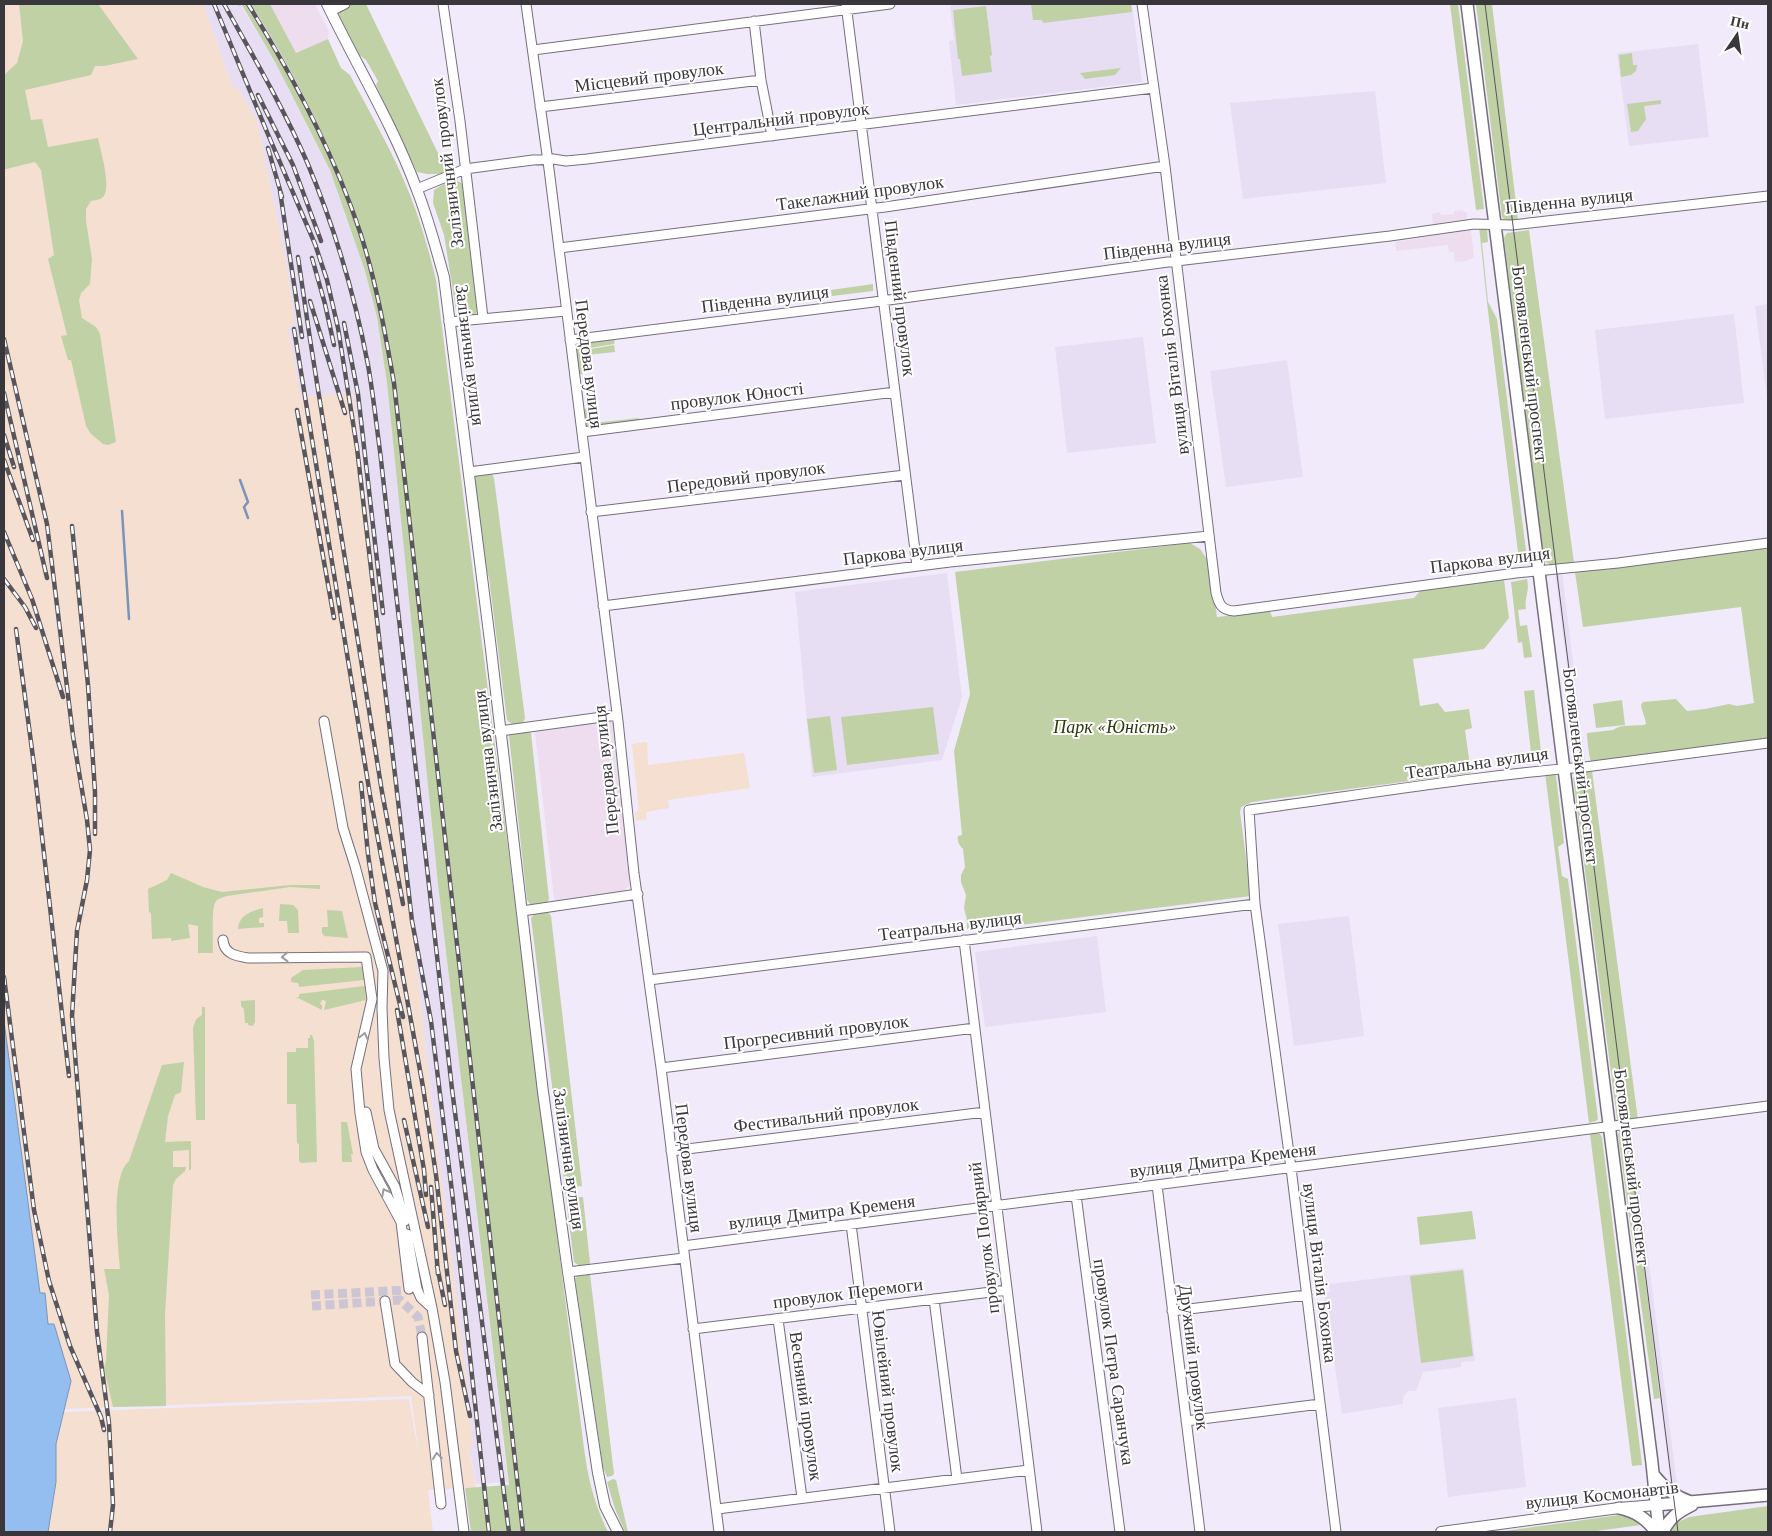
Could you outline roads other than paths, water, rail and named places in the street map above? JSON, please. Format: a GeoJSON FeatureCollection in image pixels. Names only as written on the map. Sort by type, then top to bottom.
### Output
{"type":"FeatureCollection","features":[{"type":"Feature","properties":{"kind":"main road","name":"Богоявленський проспект"},"geometry":{"type":"LineString","coordinates":[[1467,4],[1653,1474],[1657,1532]]}},
{"type":"Feature","properties":{"kind":"main road"},"geometry":{"type":"LineString","coordinates":[[1653,1474],[1666,1488],[1678,1497],[1696,1503]]}},
{"type":"Feature","properties":{"kind":"main road","name":"вулиця Космонавтів"},"geometry":{"type":"LineString","coordinates":[[1656,1505],[1696,1503],[1768,1495]]}},
{"type":"Feature","properties":{"kind":"main road"},"geometry":{"type":"LineString","coordinates":[[1663,1532],[1676,1514],[1696,1503]]}},
{"type":"Feature","properties":{"kind":"main road"},"geometry":{"type":"LineString","coordinates":[[1620,1508],[1639,1514],[1657,1532]]}},
{"type":"Feature","properties":{"kind":"street"},"geometry":{"type":"LineString","coordinates":[[329,7],[345,4]]}},
{"type":"Feature","properties":{"kind":"street","name":"Залізничний провулок"},"geometry":{"type":"LineString","coordinates":[[443,4],[460,121],[464,169],[483,318]]}},
{"type":"Feature","properties":{"kind":"street","name":"Передова вулиця"},"geometry":{"type":"LineString","coordinates":[[526,4],[548,159],[617,715],[634,873],[661,1068],[719,1532]]}},
{"type":"Feature","properties":{"kind":"street"},"geometry":{"type":"LineString","coordinates":[[533,50],[754,21],[846,6],[890,4]]}},
{"type":"Feature","properties":{"kind":"street","name":"вулиця Віталія Бохонка"},"geometry":{"type":"LineString","coordinates":[[1142,4],[1165,166],[1216,593],[1219,604]]}},
{"type":"Feature","properties":{"kind":"street","name":"Південний провулок"},"geometry":{"type":"LineString","coordinates":[[846,6],[917,566]]}},
{"type":"Feature","properties":{"kind":"street","name":"Залізнична вулиця"},"geometry":{"type":"LineString","coordinates":[[329,7],[417,189],[444,277],[543,1092],[598,1473],[605,1506],[618,1532]]}},
{"type":"Feature","properties":{"kind":"street"},"geometry":{"type":"LineString","coordinates":[[754,21],[761,80],[772,136]]}},
{"type":"Feature","properties":{"kind":"street","name":"Місцевий провулок"},"geometry":{"type":"LineString","coordinates":[[540,107],[761,80]]}},
{"type":"Feature","properties":{"kind":"street","name":"Центральний провулок"},"geometry":{"type":"LineString","coordinates":[[417,189],[464,169],[506,163],[548,159],[566,161],[1153,88]]}},
{"type":"Feature","properties":{"kind":"street","name":"Такелажний провулок"},"geometry":{"type":"LineString","coordinates":[[559,248],[872,208],[1165,166]]}},
{"type":"Feature","properties":{"kind":"street","name":"Південна вулиця"},"geometry":{"type":"LineString","coordinates":[[570,340],[1474,224],[1512,225],[1768,196]]}},
{"type":"Feature","properties":{"kind":"street"},"geometry":{"type":"LineString","coordinates":[[449,322],[566,310]]}},
{"type":"Feature","properties":{"kind":"street","name":"провулок Юності"},"geometry":{"type":"LineString","coordinates":[[582,432],[895,392]]}},
{"type":"Feature","properties":{"kind":"street"},"geometry":{"type":"LineString","coordinates":[[469,472],[584,457]]}},
{"type":"Feature","properties":{"kind":"street","name":"Передовий провулок"},"geometry":{"type":"LineString","coordinates":[[591,512],[905,475]]}},
{"type":"Feature","properties":{"kind":"street","name":"Паркова вулиця"},"geometry":{"type":"LineString","coordinates":[[603,606],[917,566],[1209,536]]}},
{"type":"Feature","properties":{"kind":"street","name":"Паркова вулиця"},"geometry":{"type":"LineString","coordinates":[[1219,604],[1227,610],[1234,611],[1538,570],[1618,563],[1768,543]]}},
{"type":"Feature","properties":{"kind":"street"},"geometry":{"type":"LineString","coordinates":[[500,731],[617,715]]}},
{"type":"Feature","properties":{"kind":"street"},"geometry":{"type":"LineString","coordinates":[[324,721],[343,828],[383,971],[384,1058],[389,1110],[432,1308],[447,1400],[464,1532]]}},
{"type":"Feature","properties":{"kind":"street","name":"Театральна вулиця"},"geometry":{"type":"LineString","coordinates":[[1249,810],[1768,743]]}},
{"type":"Feature","properties":{"kind":"street","name":"вулиця Віталія Бохонка"},"geometry":{"type":"LineString","coordinates":[[1249,810],[1255,904],[1291,1168],[1336,1532]]}},
{"type":"Feature","properties":{"kind":"street"},"geometry":{"type":"LineString","coordinates":[[522,911],[638,894]]}},
{"type":"Feature","properties":{"kind":"street","name":"Театральна вулиця"},"geometry":{"type":"LineString","coordinates":[[649,980],[1255,904]]}},
{"type":"Feature","properties":{"kind":"street"},"geometry":{"type":"LineString","coordinates":[[223,940],[227,952],[248,958],[366,957],[372,999],[356,1069],[359,1103],[366,1152],[373,1170],[401,1222],[409,1289]]}},
{"type":"Feature","properties":{"kind":"street","name":"провулок Полярний"},"geometry":{"type":"LineString","coordinates":[[964,940],[1037,1532]]}},
{"type":"Feature","properties":{"kind":"street","name":"Прогресивний провулок"},"geometry":{"type":"LineString","coordinates":[[661,1068],[974,1028]]}},
{"type":"Feature","properties":{"kind":"street","name":"вулиця Дмитра Кременя"},"geometry":{"type":"LineString","coordinates":[[682,1246],[1768,1106]]}},
{"type":"Feature","properties":{"kind":"street"},"geometry":{"type":"LineString","coordinates":[[366,1112],[374,1149],[395,1187],[410,1246],[417,1289],[421,1298],[432,1308]]}},
{"type":"Feature","properties":{"kind":"street","name":"Фестивальний провулок"},"geometry":{"type":"LineString","coordinates":[[671,1151],[985,1112]]}},
{"type":"Feature","properties":{"kind":"street","name":"Дружний провулок"},"geometry":{"type":"LineString","coordinates":[[1157,1185],[1200,1532]]}},
{"type":"Feature","properties":{"kind":"street","name":"провулок Петра Саранчука"},"geometry":{"type":"LineString","coordinates":[[1076,1195],[1120,1532]]}},
{"type":"Feature","properties":{"kind":"street","name":"Ювілейний провулок"},"geometry":{"type":"LineString","coordinates":[[851,1224],[890,1532]]}},
{"type":"Feature","properties":{"kind":"street"},"geometry":{"type":"LineString","coordinates":[[568,1272],[684,1258]]}},
{"type":"Feature","properties":{"kind":"street","name":"провулок Перемоги"},"geometry":{"type":"LineString","coordinates":[[693,1329],[1006,1290]]}},
{"type":"Feature","properties":{"kind":"street"},"geometry":{"type":"LineString","coordinates":[[1172,1311],[1306,1296]]}},
{"type":"Feature","properties":{"kind":"street"},"geometry":{"type":"LineString","coordinates":[[934,1299],[957,1479]]}},
{"type":"Feature","properties":{"kind":"street"},"geometry":{"type":"LineString","coordinates":[[385,1301],[395,1364],[412,1382],[429,1395]]}},
{"type":"Feature","properties":{"kind":"street","name":"Весняний провулок"},"geometry":{"type":"LineString","coordinates":[[778,1318],[802,1498]]}},
{"type":"Feature","properties":{"kind":"street"},"geometry":{"type":"LineString","coordinates":[[422,1337],[442,1504]]}},
{"type":"Feature","properties":{"kind":"street"},"geometry":{"type":"LineString","coordinates":[[1186,1421],[1320,1404]]}},
{"type":"Feature","properties":{"kind":"street"},"geometry":{"type":"LineString","coordinates":[[717,1509],[1029,1470]]}},
{"type":"Feature","properties":{"kind":"street","name":"вулиця Космонавтів"},"geometry":{"type":"LineString","coordinates":[[1441,1532],[1620,1508],[1656,1505]]}},
{"type":"Feature","properties":{"kind":"water"},"geometry":{"type":"Polygon","coordinates":[[[4,1021],[40,1293],[45,1293],[48,1324],[54,1324],[71,1381],[56,1444],[56,1482],[48,1532],[4,1532],[4,1021]]]}},
{"type":"Feature","properties":{"kind":"waterway"},"geometry":{"type":"LineString","coordinates":[[240,480],[248,502],[244,507],[248,518]]}},
{"type":"Feature","properties":{"kind":"waterway"},"geometry":{"type":"LineString","coordinates":[[122,511],[129,619]]}},
{"type":"Feature","properties":{"kind":"tunnel"},"geometry":{"type":"LineString","coordinates":[[311,1295],[428,1289]]}},
{"type":"Feature","properties":{"kind":"tunnel"},"geometry":{"type":"LineString","coordinates":[[312,1306],[400,1300],[418,1317],[422,1337]]}},
{"type":"Feature","properties":{"kind":"tram line"},"geometry":{"type":"LineString","coordinates":[[1485,4],[1678,1532]]}},
{"type":"Feature","properties":{"kind":"railway"},"geometry":{"type":"LineString","coordinates":[[214,4],[315,244],[327,280],[338,328],[357,448],[412,921],[431,1021],[453,1200],[489,1532]]}},
{"type":"Feature","properties":{"kind":"railway"},"geometry":{"type":"LineString","coordinates":[[224,4],[288,121],[317,186],[343,262],[357,313],[368,365],[380,451],[452,1089],[509,1532]]}},
{"type":"Feature","properties":{"kind":"railway"},"geometry":{"type":"LineString","coordinates":[[248,4],[281,59],[311,115],[325,143],[349,202],[371,269],[391,364],[523,1532]]}},
{"type":"Feature","properties":{"kind":"railway"},"geometry":{"type":"LineString","coordinates":[[258,95],[293,165],[321,241]]}},
{"type":"Feature","properties":{"kind":"railway"},"geometry":{"type":"LineString","coordinates":[[268,148],[282,197]]}},
{"type":"Feature","properties":{"kind":"railway"},"geometry":{"type":"LineString","coordinates":[[280,191],[302,337]]}},
{"type":"Feature","properties":{"kind":"railway"},"geometry":{"type":"LineString","coordinates":[[298,257],[382,792],[403,904]]}},
{"type":"Feature","properties":{"kind":"railway"},"geometry":{"type":"LineString","coordinates":[[312,258],[334,345]]}},
{"type":"Feature","properties":{"kind":"railway"},"geometry":{"type":"LineString","coordinates":[[310,301],[345,413]]}},
{"type":"Feature","properties":{"kind":"railway"},"geometry":{"type":"LineString","coordinates":[[344,323],[358,394],[383,613]]}},
{"type":"Feature","properties":{"kind":"railway"},"geometry":{"type":"LineString","coordinates":[[294,329],[370,795],[423,1087],[436,1175],[456,1351],[470,1416]]}},
{"type":"Feature","properties":{"kind":"railway"},"geometry":{"type":"LineString","coordinates":[[4,339],[47,524],[73,736],[90,850],[87,880],[77,931],[72,1016],[97,1332],[109,1423],[113,1505],[110,1532]]}},
{"type":"Feature","properties":{"kind":"railway"},"geometry":{"type":"LineString","coordinates":[[4,393],[47,578]]}},
{"type":"Feature","properties":{"kind":"railway"},"geometry":{"type":"LineString","coordinates":[[297,410],[334,618]]}},
{"type":"Feature","properties":{"kind":"railway"},"geometry":{"type":"LineString","coordinates":[[4,435],[14,467]]}},
{"type":"Feature","properties":{"kind":"railway"},"geometry":{"type":"LineString","coordinates":[[4,460],[33,540]]}},
{"type":"Feature","properties":{"kind":"railway"},"geometry":{"type":"LineString","coordinates":[[72,526],[88,685],[95,792],[95,834]]}},
{"type":"Feature","properties":{"kind":"railway"},"geometry":{"type":"LineString","coordinates":[[4,532],[32,599],[63,697]]}},
{"type":"Feature","properties":{"kind":"railway"},"geometry":{"type":"LineString","coordinates":[[4,579],[25,607],[36,628]]}},
{"type":"Feature","properties":{"kind":"railway"},"geometry":{"type":"LineString","coordinates":[[16,629],[34,765],[69,1076]]}},
{"type":"Feature","properties":{"kind":"railway"},"geometry":{"type":"LineString","coordinates":[[361,783],[375,903],[403,1017]]}},
{"type":"Feature","properties":{"kind":"railway"},"geometry":{"type":"LineString","coordinates":[[4,977],[34,1210],[49,1281],[70,1346],[101,1417],[104,1430]]}},
{"type":"Feature","properties":{"kind":"railway"},"geometry":{"type":"LineString","coordinates":[[397,1010],[424,1170],[426,1195]]}},
{"type":"Feature","properties":{"kind":"railway"},"geometry":{"type":"LineString","coordinates":[[404,1120],[428,1227]]}},
{"type":"Feature","properties":{"kind":"railway"},"geometry":{"type":"LineString","coordinates":[[431,1187],[438,1274]]}},
{"type":"Feature","properties":{"kind":"railway"},"geometry":{"type":"LineString","coordinates":[[437,1266],[445,1305]]}},
{"type":"Feature","properties":{"kind":"park label","name":"Парк «Юність»"},"geometry":{"type":"Point","coordinates":[1115,727]}}]}
